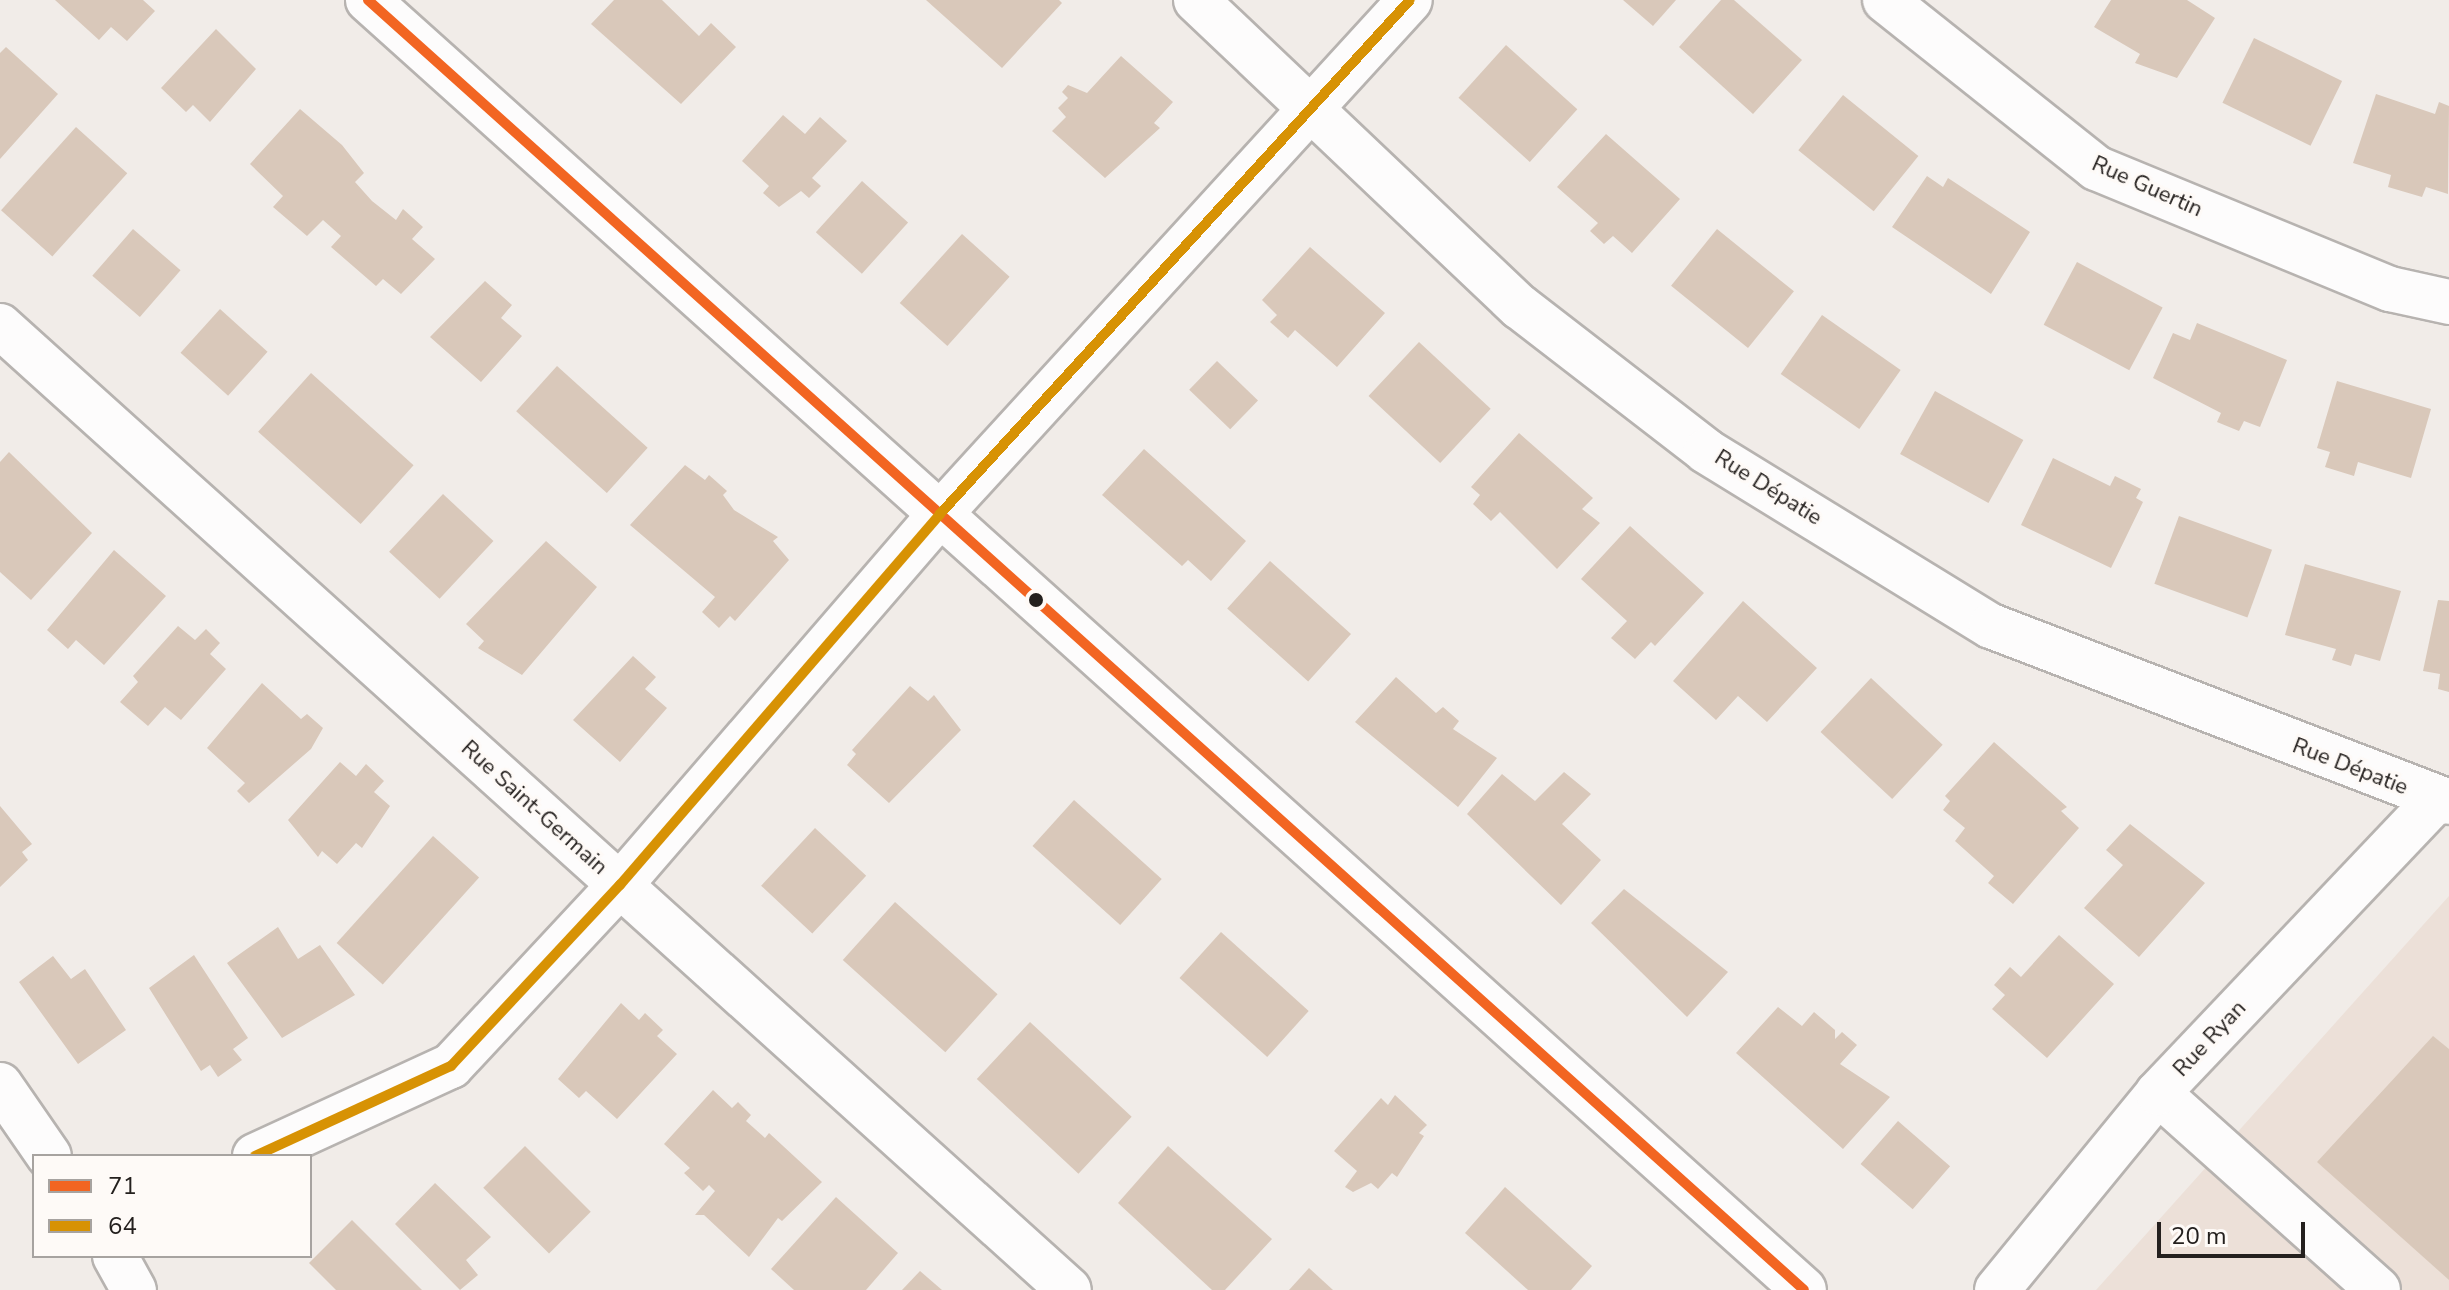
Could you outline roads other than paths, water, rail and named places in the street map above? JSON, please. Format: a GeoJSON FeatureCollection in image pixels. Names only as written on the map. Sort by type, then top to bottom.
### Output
{"type":"FeatureCollection","features":[{"type":"Feature","properties":{"kind":"street"},"geometry":{"type":"LineString","coordinates":[[368,0],[1804,1290]]}},
{"type":"Feature","properties":{"kind":"street","name":"Rue Dépatie"},"geometry":{"type":"LineString","coordinates":[[1196,0],[1315,108],[1520,307],[1733,467],[1991,626],[2442,801]]}},
{"type":"Feature","properties":{"kind":"street"},"geometry":{"type":"LineString","coordinates":[[259,1154],[451,1066],[620,885],[940,514],[1315,108],[1410,0]]}},
{"type":"Feature","properties":{"kind":"street","name":"Rue Guertin"},"geometry":{"type":"LineString","coordinates":[[1885,0],[2096,168],[2390,289],[2449,302]]}},
{"type":"Feature","properties":{"kind":"street","name":"Rue Saint-Germain"},"geometry":{"type":"LineString","coordinates":[[0,326],[1069,1290]]}},
{"type":"Feature","properties":{"kind":"street","name":"Rue Ryan"},"geometry":{"type":"LineString","coordinates":[[1997,1290],[2158,1093],[2442,801]]}},
{"type":"Feature","properties":{"kind":"street"},"geometry":{"type":"LineString","coordinates":[[0,1085],[48,1154]]}},
{"type":"Feature","properties":{"kind":"street"},"geometry":{"type":"LineString","coordinates":[[2158,1093],[2378,1290]]}},
{"type":"Feature","properties":{"kind":"street"},"geometry":{"type":"LineString","coordinates":[[116,1258],[134,1290]]}}]}
